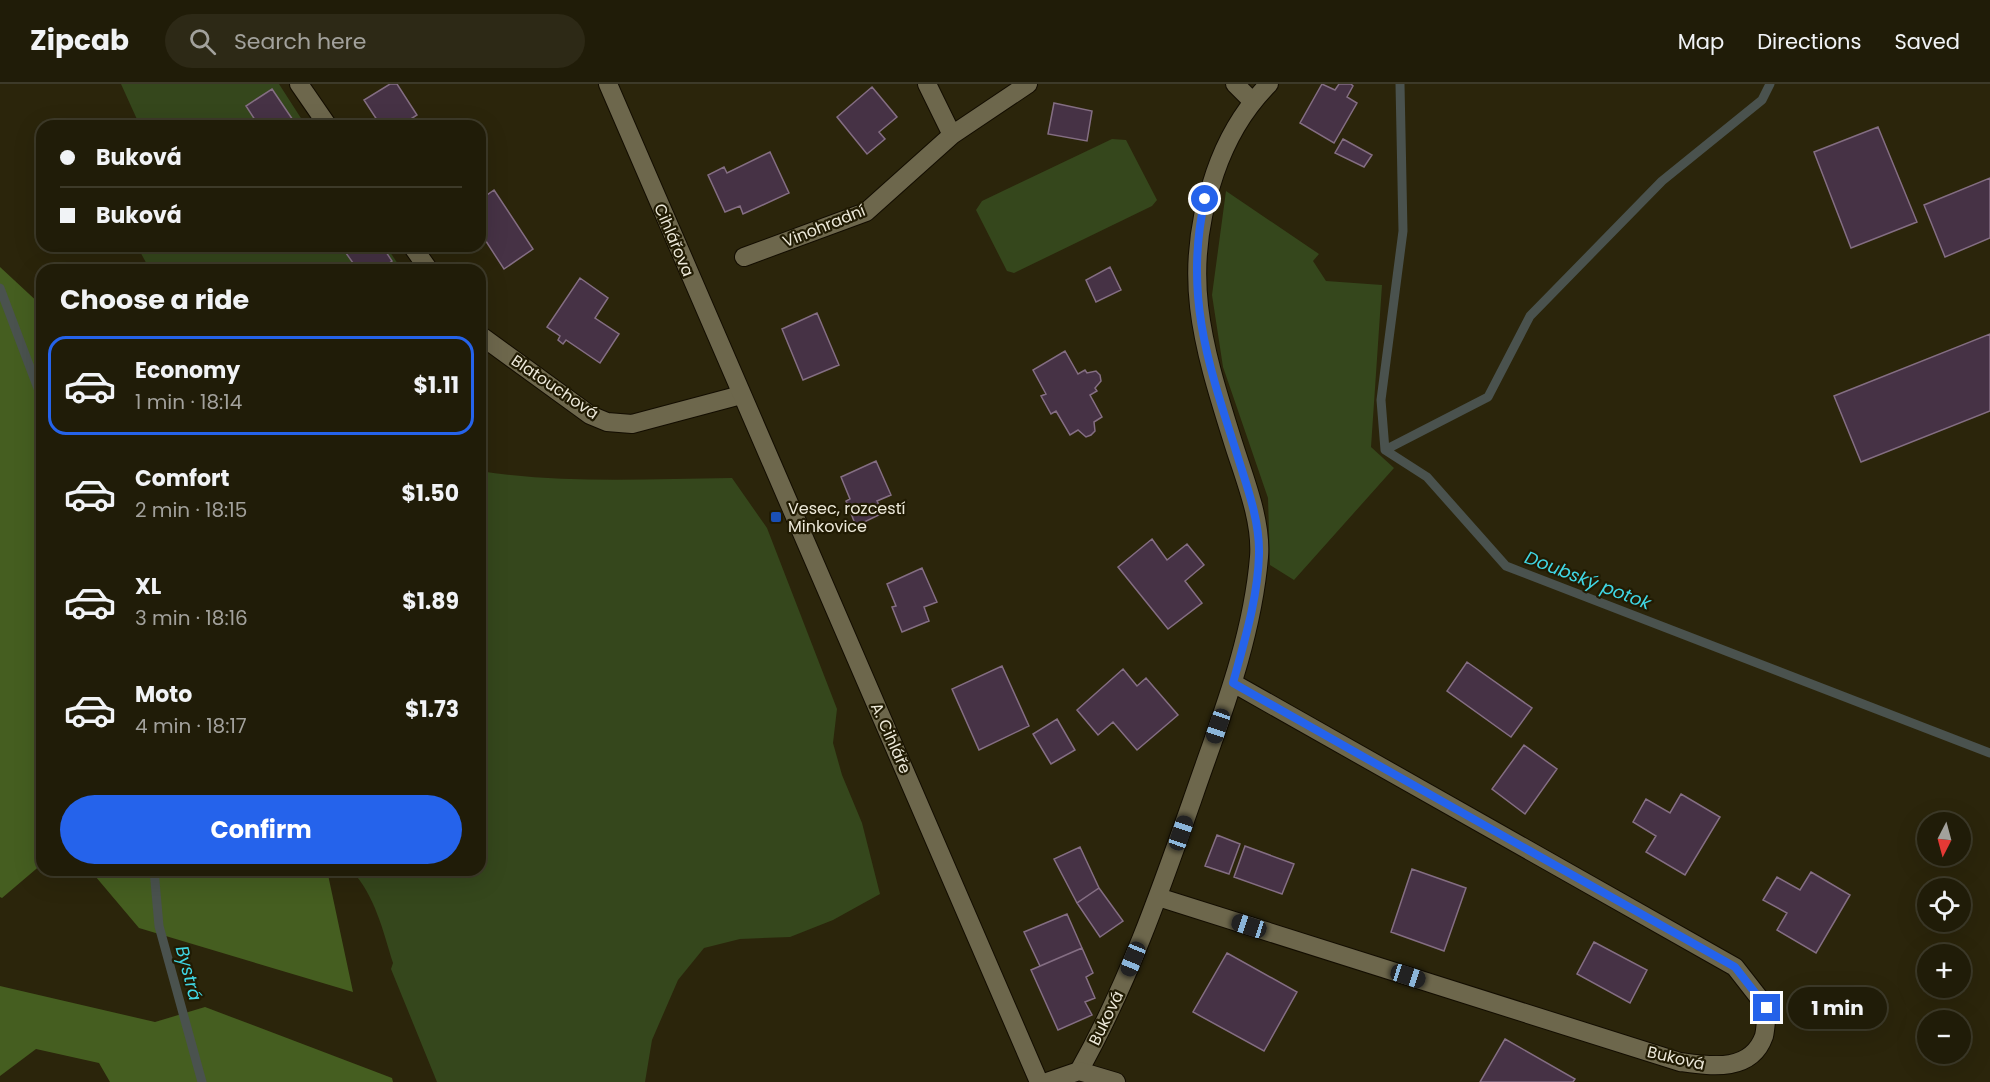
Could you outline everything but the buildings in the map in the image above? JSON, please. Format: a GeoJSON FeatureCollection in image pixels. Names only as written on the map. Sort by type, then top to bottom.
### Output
{"type":"FeatureCollection","features":[{"type":"Feature","properties":{"kind":"street"},"geometry":{"type":"LineString","coordinates":[[299,84],[324,120]]}},
{"type":"Feature","properties":{"kind":"street","name":"Cihlářova"},"geometry":{"type":"LineString","coordinates":[[608,84],[741,395]]}},
{"type":"Feature","properties":{"kind":"street"},"geometry":{"type":"LineString","coordinates":[[927,84],[952,135]]}},
{"type":"Feature","properties":{"kind":"street","name":"Vinohradní"},"geometry":{"type":"LineString","coordinates":[[744,257],[866,212],[952,135],[1028,84]]}},
{"type":"Feature","properties":{"kind":"street"},"geometry":{"type":"LineString","coordinates":[[1235,84],[1252,101]]}},
{"type":"Feature","properties":{"kind":"street","name":"Buková"},"geometry":{"type":"LineString","coordinates":[[1079,1071],[1108,1020],[1158,897],[1233,683],[1251,616],[1259,554],[1248,489],[1207,356],[1199,318],[1197,237],[1205,199],[1232,130],[1252,101],[1269,84]]}},
{"type":"Feature","properties":{"kind":"street","name":"Blatouchová"},"geometry":{"type":"LineString","coordinates":[[486,339],[590,415],[607,422],[632,424],[741,395]]}},
{"type":"Feature","properties":{"kind":"street","name":"A. Cihláře"},"geometry":{"type":"LineString","coordinates":[[741,395],[1039,1082]]}},
{"type":"Feature","properties":{"kind":"street","name":"Buková"},"geometry":{"type":"LineString","coordinates":[[1158,897],[1680,1062],[1719,1067],[1750,1057],[1764,1036],[1767,1008],[1735,967],[1233,683]]}},
{"type":"Feature","properties":{"kind":"street"},"geometry":{"type":"LineString","coordinates":[[1047,1082],[1079,1071],[1116,1082]]}},
{"type":"Feature","properties":{"kind":"green space"},"geometry":{"type":"Polygon","coordinates":[[[121,84],[279,84],[302,120],[137,120],[121,84]]]}},
{"type":"Feature","properties":{"kind":"green space"},"geometry":{"type":"Polygon","coordinates":[[[1112,139],[1126,140],[1157,200],[1152,206],[1014,273],[1007,271],[976,210],[982,201],[1112,139]]]}},
{"type":"Feature","properties":{"kind":"green space"},"geometry":{"type":"Polygon","coordinates":[[[1226,191],[1319,254],[1313,261],[1326,281],[1382,285],[1371,447],[1394,468],[1294,580],[1270,565],[1268,498],[1223,367],[1212,295],[1226,191]]]}},
{"type":"Feature","properties":{"kind":"green space"},"geometry":{"type":"Polygon","coordinates":[[[140,252],[390,252],[398,264],[147,264],[140,252]]]}},
{"type":"Feature","properties":{"kind":"green space"},"geometry":{"type":"Polygon","coordinates":[[[0,267],[36,300],[36,869],[2,898],[0,897],[0,267]]]}},
{"type":"Feature","properties":{"kind":"green space"},"geometry":{"type":"Polygon","coordinates":[[[486,472],[574,479],[732,478],[767,528],[837,709],[833,743],[842,775],[862,823],[880,894],[833,920],[790,937],[740,939],[704,948],[678,980],[652,1040],[645,1082],[437,1082],[391,969],[393,963],[382,926],[356,876],[486,876],[486,472]]]}},
{"type":"Feature","properties":{"kind":"green space"},"geometry":{"type":"Polygon","coordinates":[[[95,876],[328,876],[353,992],[139,928],[95,876]]]}},
{"type":"Feature","properties":{"kind":"green space"},"geometry":{"type":"Polygon","coordinates":[[[0,986],[155,1022],[205,1007],[392,1078],[393,1082],[110,1082],[99,1063],[36,1049],[0,1076],[0,986]]]}},
{"type":"Feature","properties":{"kind":"waterway","name":"Doubský potok"},"geometry":{"type":"LineString","coordinates":[[1400,84],[1403,231],[1381,400],[1385,450],[1427,477],[1506,566],[1990,753]]}},
{"type":"Feature","properties":{"kind":"waterway"},"geometry":{"type":"LineString","coordinates":[[1385,450],[1488,397],[1530,316],[1662,181],[1762,100],[1770,84]]}},
{"type":"Feature","properties":{"kind":"waterway","name":"Bystrá"},"geometry":{"type":"LineString","coordinates":[[0,288],[36,383]]}},
{"type":"Feature","properties":{"kind":"waterway","name":"Bystrá"},"geometry":{"type":"LineString","coordinates":[[155,876],[159,926],[202,1082]]}},
{"type":"Feature","properties":{"kind":"place","name":"Vesec, rozcestí Minkovice"},"geometry":{"type":"Point","coordinates":[776,517]}},
{"type":"Feature","properties":{"kind":"route"},"geometry":{"type":"LineString","coordinates":[[1205,199],[1197,237],[1196,270],[1199,318],[1207,356],[1248,489],[1259,554],[1251,616],[1233,683],[1735,967],[1767,1008]]}}]}
